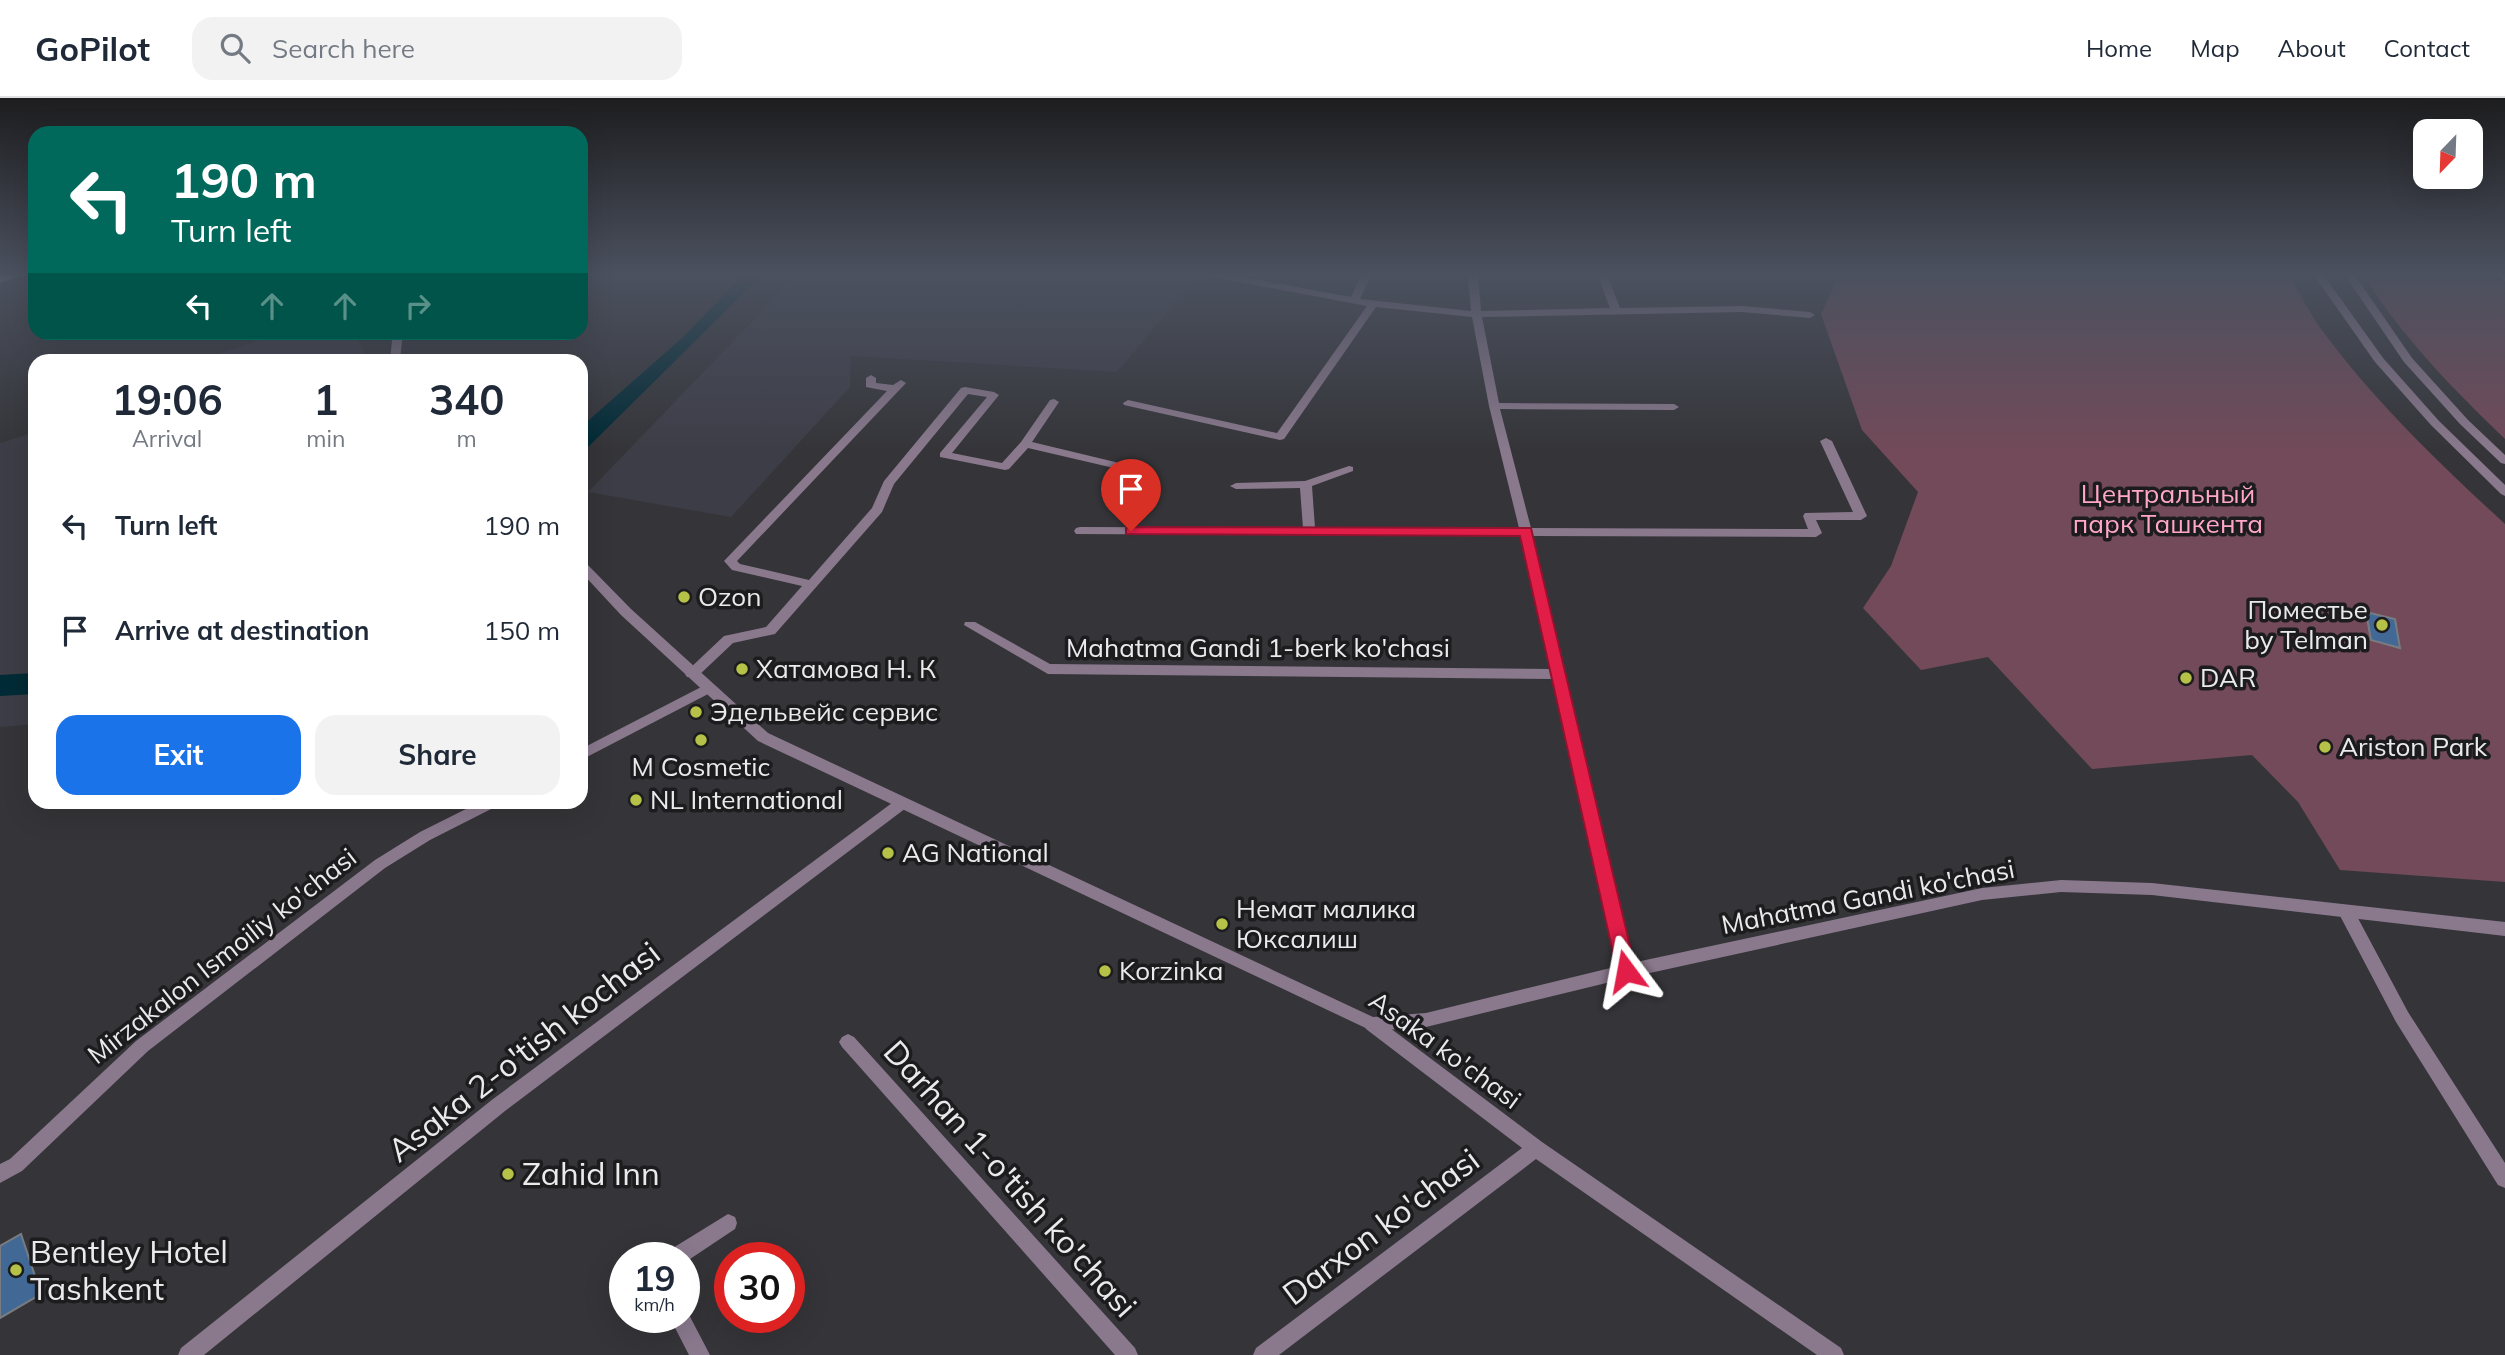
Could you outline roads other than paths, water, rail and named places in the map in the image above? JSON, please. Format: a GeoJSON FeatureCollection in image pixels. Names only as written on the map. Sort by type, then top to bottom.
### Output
{"type":"FeatureCollection","features":[{"type":"Feature","properties":{"kind":"street"},"geometry":{"type":"LineString","coordinates":[[1128,402],[1280,437],[1353,333]]}},
{"type":"Feature","properties":{"kind":"street"},"geometry":{"type":"LineString","coordinates":[[1479,333],[1626,971]]}},
{"type":"Feature","properties":{"kind":"street"},"geometry":{"type":"LineString","coordinates":[[2360,333],[2379,360],[2435,423],[2505,492]]}},
{"type":"Feature","properties":{"kind":"street"},"geometry":{"type":"LineString","coordinates":[[2389,333],[2408,360],[2464,422],[2505,461]]}},
{"type":"Feature","properties":{"kind":"street"},"geometry":{"type":"LineString","coordinates":[[810,584],[736,567],[730,561],[898,386],[870,385],[871,378]]}},
{"type":"Feature","properties":{"kind":"street"},"geometry":{"type":"LineString","coordinates":[[692,674],[729,639],[770,631],[878,509],[888,483],[964,390],[993,394],[944,455]]}},
{"type":"Feature","properties":{"kind":"street"},"geometry":{"type":"LineString","coordinates":[[917,450],[1005,467],[1025,444],[1054,402]]}},
{"type":"Feature","properties":{"kind":"street"},"geometry":{"type":"LineString","coordinates":[[1494,406],[1674,407]]}},
{"type":"Feature","properties":{"kind":"street"},"geometry":{"type":"LineString","coordinates":[[1080,531],[1816,533],[1809,516],[1861,516],[1826,441]]}},
{"type":"Feature","properties":{"kind":"street"},"geometry":{"type":"LineString","coordinates":[[1025,444],[1136,470],[1138,474],[1124,500]]}},
{"type":"Feature","properties":{"kind":"street"},"geometry":{"type":"LineString","coordinates":[[1236,486],[1306,484],[1349,469]]}},
{"type":"Feature","properties":{"kind":"street"},"geometry":{"type":"LineString","coordinates":[[1306,484],[1309,532]]}},
{"type":"Feature","properties":{"kind":"street","name":"Asaka ko'chasi"},"geometry":{"type":"LineString","coordinates":[[588,572],[707,689],[763,737],[1372,1024],[1536,1147],[1835,1355]]}},
{"type":"Feature","properties":{"kind":"street","name":"Mahatma Gandi 1-berk ko'chasi"},"geometry":{"type":"LineString","coordinates":[[970,625],[1048,670],[1557,674]]}},
{"type":"Feature","properties":{"kind":"street"},"geometry":{"type":"LineString","coordinates":[[588,751],[707,689]]}},
{"type":"Feature","properties":{"kind":"street","name":"Asaka 2-o'tish kochasi"},"geometry":{"type":"LineString","coordinates":[[188,1355],[499,1105],[901,804]]}},
{"type":"Feature","properties":{"kind":"street","name":"Mirzakalon Ismoiliy ko'chasi"},"geometry":{"type":"LineString","coordinates":[[0,1174],[16,1165],[142,1046],[380,864],[425,836],[478,809]]}},
{"type":"Feature","properties":{"kind":"street","name":"Mahatma Gandi ko'chasi"},"geometry":{"type":"LineString","coordinates":[[1372,1024],[1426,1020],[1626,971],[1982,894],[2061,886],[2152,889],[2505,929]]}},
{"type":"Feature","properties":{"kind":"street"},"geometry":{"type":"LineString","coordinates":[[2346,912],[2402,1017],[2505,1179]]}},
{"type":"Feature","properties":{"kind":"street","name":"Darhan 1-o'tish ko'chasi"},"geometry":{"type":"LineString","coordinates":[[848,1042],[1128,1355]]}},
{"type":"Feature","properties":{"kind":"street","name":"Darxon ko'chasi"},"geometry":{"type":"LineString","coordinates":[[1263,1355],[1536,1147]]}},
{"type":"Feature","properties":{"kind":"street"},"geometry":{"type":"LineString","coordinates":[[699,1242],[728,1223]]}},
{"type":"Feature","properties":{"kind":"street"},"geometry":{"type":"LineString","coordinates":[[688,1333],[700,1355]]}},
{"type":"Feature","properties":{"kind":"water"},"geometry":{"type":"Polygon","coordinates":[[[687,333],[704,333],[588,447],[588,421],[687,333]]]}},
{"type":"Feature","properties":{"kind":"water"},"geometry":{"type":"Polygon","coordinates":[[[28,673],[28,694],[0,696],[0,675],[28,673]]]}},
{"type":"Feature","properties":{"kind":"place","name":"Ozon"},"geometry":{"type":"Point","coordinates":[684,597]}},
{"type":"Feature","properties":{"kind":"place","name":"Поместье by Telman"},"geometry":{"type":"Point","coordinates":[2382,625]}},
{"type":"Feature","properties":{"kind":"place","name":"Хатамова Н. К"},"geometry":{"type":"Point","coordinates":[742,669]}},
{"type":"Feature","properties":{"kind":"place","name":"DAR"},"geometry":{"type":"Point","coordinates":[2186,678]}},
{"type":"Feature","properties":{"kind":"place","name":"Эдельвейс сервис"},"geometry":{"type":"Point","coordinates":[696,712]}},
{"type":"Feature","properties":{"kind":"place","name":"M Cosmetic"},"geometry":{"type":"Point","coordinates":[701,740]}},
{"type":"Feature","properties":{"kind":"place","name":"Ariston Park"},"geometry":{"type":"Point","coordinates":[2325,747]}},
{"type":"Feature","properties":{"kind":"place","name":"NL International"},"geometry":{"type":"Point","coordinates":[636,800]}},
{"type":"Feature","properties":{"kind":"place","name":"AG National"},"geometry":{"type":"Point","coordinates":[888,853]}},
{"type":"Feature","properties":{"kind":"place","name":"Немат малика Юксалиш"},"geometry":{"type":"Point","coordinates":[1222,924]}},
{"type":"Feature","properties":{"kind":"place","name":"Korzinka"},"geometry":{"type":"Point","coordinates":[1105,971]}},
{"type":"Feature","properties":{"kind":"place","name":"Zahid Inn"},"geometry":{"type":"Point","coordinates":[508,1174]}},
{"type":"Feature","properties":{"kind":"place","name":"Bentley Hotel Tashkent"},"geometry":{"type":"Point","coordinates":[16,1270]}},
{"type":"Feature","properties":{"kind":"park label","name":"Центральный парк Ташкента"},"geometry":{"type":"Point","coordinates":[2168,509]}}]}
